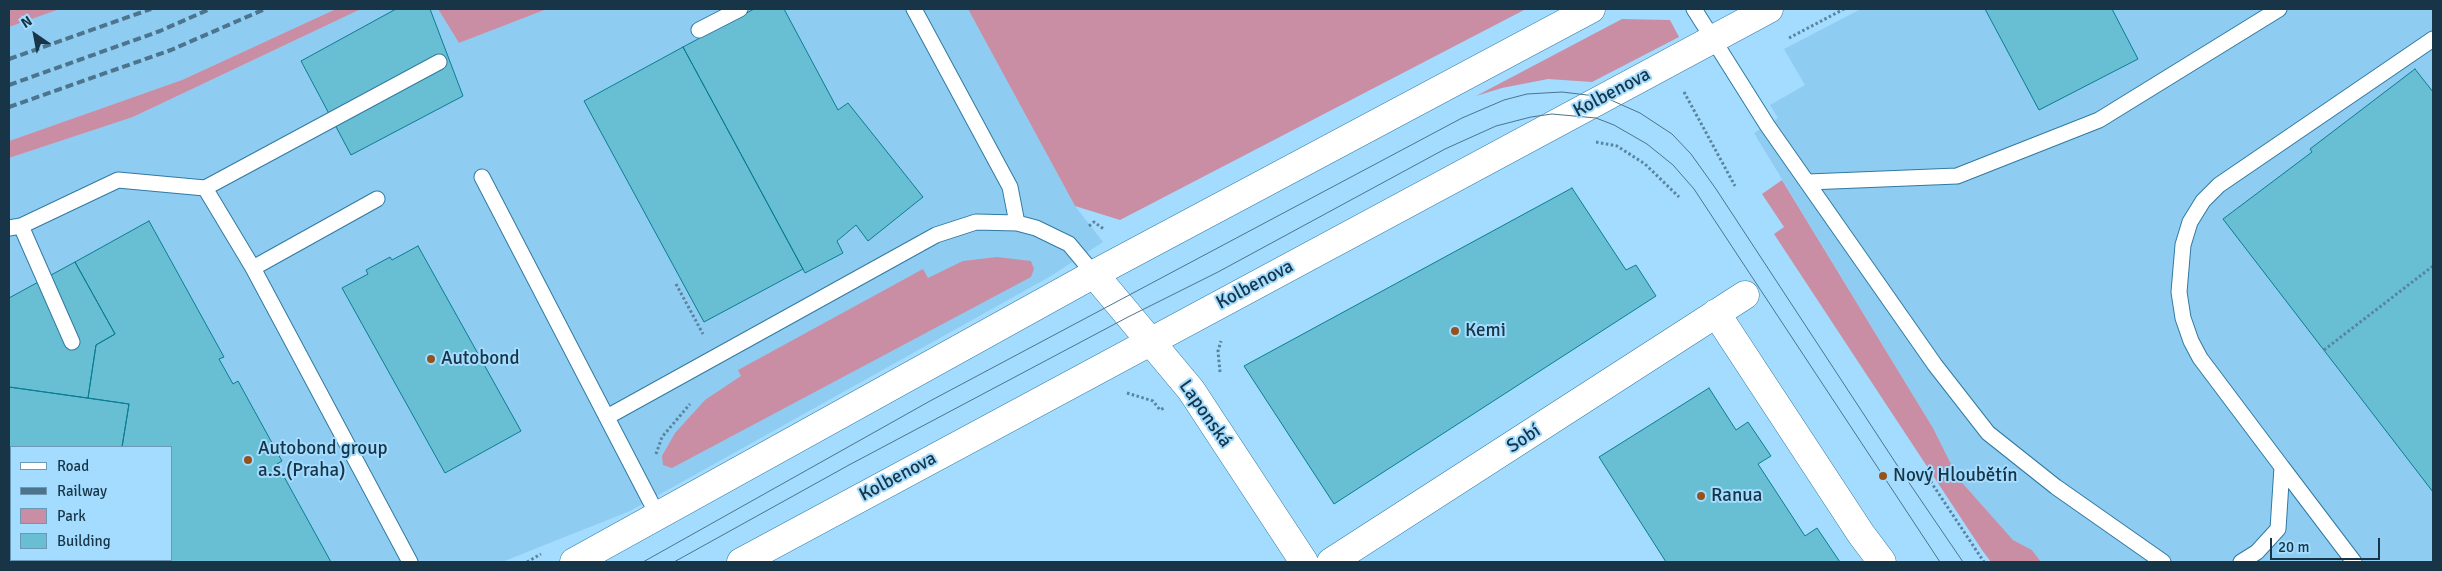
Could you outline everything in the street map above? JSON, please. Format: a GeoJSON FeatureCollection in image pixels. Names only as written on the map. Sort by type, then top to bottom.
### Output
{"type":"FeatureCollection","features":[{"type":"Feature","properties":{"kind":"main road"},"geometry":{"type":"LineString","coordinates":[[574,562],[1094,274],[1591,9]]}},
{"type":"Feature","properties":{"kind":"main road","name":"Kolbenova"},"geometry":{"type":"LineString","coordinates":[[759,558],[1149,342],[1769,9]]}},
{"type":"Feature","properties":{"kind":"main road","name":"Laponská"},"geometry":{"type":"LineString","coordinates":[[1094,274],[1191,390],[1304,562]]}},
{"type":"Feature","properties":{"kind":"main road","name":"Sobí"},"geometry":{"type":"LineString","coordinates":[[1331,562],[1369,540],[1745,295]]}},
{"type":"Feature","properties":{"kind":"main road"},"geometry":{"type":"LineString","coordinates":[[1716,314],[1861,534],[1882,562]]}},
{"type":"Feature","properties":{"kind":"lane"},"geometry":{"type":"LineString","coordinates":[[699,30],[740,9]]}},
{"type":"Feature","properties":{"kind":"lane"},"geometry":{"type":"LineString","coordinates":[[914,9],[1010,187],[1017,223]]}},
{"type":"Feature","properties":{"kind":"lane"},"geometry":{"type":"LineString","coordinates":[[1694,9],[1767,125],[1935,365],[1988,433],[2056,487],[2163,562]]}},
{"type":"Feature","properties":{"kind":"lane"},"geometry":{"type":"LineString","coordinates":[[1808,182],[1957,176],[2099,120],[2279,9]]}},
{"type":"Feature","properties":{"kind":"lane"},"geometry":{"type":"LineString","coordinates":[[2354,562],[2200,358],[2191,341],[2183,318],[2179,292],[2183,245],[2190,222],[2203,201],[2219,186],[2433,39]]}},
{"type":"Feature","properties":{"kind":"lane"},"geometry":{"type":"LineString","coordinates":[[72,342],[15,227],[118,180],[205,188],[439,62]]}},
{"type":"Feature","properties":{"kind":"lane"},"geometry":{"type":"LineString","coordinates":[[482,177],[658,516]]}},
{"type":"Feature","properties":{"kind":"lane"},"geometry":{"type":"LineString","coordinates":[[205,188],[253,268],[410,562]]}},
{"type":"Feature","properties":{"kind":"lane"},"geometry":{"type":"LineString","coordinates":[[253,268],[377,199]]}},
{"type":"Feature","properties":{"kind":"lane"},"geometry":{"type":"LineString","coordinates":[[607,417],[936,236],[976,222],[1017,223],[1036,228],[1069,244],[1094,274]]}},
{"type":"Feature","properties":{"kind":"lane"},"geometry":{"type":"LineString","coordinates":[[2241,562],[2257,552],[2278,529],[2282,467]]}},
{"type":"Feature","properties":{"kind":"path"},"geometry":{"type":"LineString","coordinates":[[1684,92],[1735,186]]}},
{"type":"Feature","properties":{"kind":"path"},"geometry":{"type":"LineString","coordinates":[[1594,142],[1617,146],[1645,164],[1680,198]]}},
{"type":"Feature","properties":{"kind":"path"},"geometry":{"type":"LineString","coordinates":[[2324,350],[2433,266]]}},
{"type":"Feature","properties":{"kind":"path"},"geometry":{"type":"LineString","coordinates":[[1925,473],[1984,562]]}},
{"type":"Feature","properties":{"kind":"shaded area"},"geometry":{"type":"Polygon","coordinates":[[[60,9],[336,9],[182,80],[9,141],[9,27],[60,9]]]}},
{"type":"Feature","properties":{"kind":"shaded area"},"geometry":{"type":"Polygon","coordinates":[[[361,9],[438,9],[459,43],[547,9],[968,9],[1075,206],[1103,242],[1051,276],[630,511],[502,562],[20,561],[172,561],[172,446],[10,446],[9,559],[9,158],[133,117],[361,9]]]}},
{"type":"Feature","properties":{"kind":"shaded area"},"geometry":{"type":"Polygon","coordinates":[[[1861,9],[2433,9],[2433,562],[2041,562],[2032,550],[2013,540],[1958,478],[1933,428],[1754,133],[1778,118],[1770,105],[1805,85],[1784,49],[1861,9]]]}},
{"type":"Feature","properties":{"kind":"green space"},"geometry":{"type":"Polygon","coordinates":[[[9,9],[60,9],[9,27],[9,9]]]}},
{"type":"Feature","properties":{"kind":"green space"},"geometry":{"type":"Polygon","coordinates":[[[336,9],[361,9],[133,117],[9,158],[9,141],[182,80],[336,9]]]}},
{"type":"Feature","properties":{"kind":"green space"},"geometry":{"type":"Polygon","coordinates":[[[438,9],[547,9],[459,43],[438,9]]]}},
{"type":"Feature","properties":{"kind":"green space"},"geometry":{"type":"Polygon","coordinates":[[[968,9],[1526,9],[1120,220],[1075,206],[968,9]]]}},
{"type":"Feature","properties":{"kind":"green space"},"geometry":{"type":"Polygon","coordinates":[[[1622,19],[1670,20],[1679,37],[1592,82],[1548,79],[1502,88],[1476,96],[1622,19]]]}},
{"type":"Feature","properties":{"kind":"green space"},"geometry":{"type":"Polygon","coordinates":[[[1782,180],[1933,428],[1958,478],[2013,540],[2032,550],[2041,562],[1991,562],[1982,550],[1774,234],[1784,227],[1762,194],[1782,180]]]}},
{"type":"Feature","properties":{"kind":"green space"},"geometry":{"type":"Polygon","coordinates":[[[997,257],[1031,261],[1034,269],[1031,277],[672,468],[663,465],[662,456],[675,433],[705,400],[741,376],[738,370],[923,269],[928,278],[963,261],[997,257]]]}},
{"type":"Feature","properties":{"kind":"building"},"geometry":{"type":"Polygon","coordinates":[[[396,9],[430,9],[463,96],[351,155],[301,61],[396,9]]]}},
{"type":"Feature","properties":{"kind":"building"},"geometry":{"type":"Polygon","coordinates":[[[754,9],[784,9],[838,110],[848,103],[923,197],[868,241],[856,225],[837,241],[843,253],[805,273],[683,47],[754,9]]]}},
{"type":"Feature","properties":{"kind":"building"},"geometry":{"type":"Polygon","coordinates":[[[1985,9],[2112,9],[2138,59],[2039,110],[1985,9]]]}},
{"type":"Feature","properties":{"kind":"building"},"geometry":{"type":"Polygon","coordinates":[[[683,47],[803,269],[704,322],[584,101],[683,47]]]}},
{"type":"Feature","properties":{"kind":"building"},"geometry":{"type":"Polygon","coordinates":[[[2415,69],[2433,92],[2433,492],[2223,219],[2312,152],[2310,149],[2415,69]]]}},
{"type":"Feature","properties":{"kind":"building","name":"Kemi"},"geometry":{"type":"Polygon","coordinates":[[[1572,188],[1626,270],[1636,265],[1656,296],[1334,504],[1244,366],[1572,188]]]}},
{"type":"Feature","properties":{"kind":"building"},"geometry":{"type":"Polygon","coordinates":[[[149,221],[224,357],[219,359],[233,384],[238,381],[282,461],[277,464],[331,562],[106,562],[172,561],[172,446],[122,446],[129,404],[88,398],[96,345],[115,334],[75,262],[149,221]]]}},
{"type":"Feature","properties":{"kind":"building","name":"Autobond"},"geometry":{"type":"Polygon","coordinates":[[[418,246],[521,431],[445,473],[342,288],[368,274],[366,270],[390,257],[392,260],[418,246]]]}},
{"type":"Feature","properties":{"kind":"building"},"geometry":{"type":"Polygon","coordinates":[[[75,262],[115,334],[96,345],[88,398],[9,387],[9,298],[75,262]]]}},
{"type":"Feature","properties":{"kind":"building"},"geometry":{"type":"Polygon","coordinates":[[[9,387],[129,404],[122,446],[10,446],[9,548],[9,387]]]}},
{"type":"Feature","properties":{"kind":"building","name":"Ranua"},"geometry":{"type":"Polygon","coordinates":[[[1709,388],[1736,430],[1748,422],[1771,456],[1758,464],[1805,536],[1817,528],[1840,562],[1666,562],[1599,457],[1709,388]]]}},
{"type":"Feature","properties":{"kind":"tram line"},"geometry":{"type":"LineString","coordinates":[[643,562],[930,401],[1462,118],[1504,100],[1527,94],[1562,92],[1604,97],[1640,113],[1672,134],[1691,154],[1963,562]]}},
{"type":"Feature","properties":{"kind":"tram line"},"geometry":{"type":"LineString","coordinates":[[674,562],[849,465],[1128,317],[1218,272],[1445,149],[1496,126],[1552,114],[1596,118],[1614,125],[1647,144],[1673,165],[1694,189],[1940,562]]}},
{"type":"Feature","properties":{"kind":"railway"},"geometry":{"type":"LineString","coordinates":[[9,59],[151,9]]}},
{"type":"Feature","properties":{"kind":"railway"},"geometry":{"type":"LineString","coordinates":[[9,85],[160,31],[210,9]]}},
{"type":"Feature","properties":{"kind":"railway"},"geometry":{"type":"LineString","coordinates":[[9,107],[171,50],[265,9]]}},
{"type":"Feature","properties":{"kind":"place","name":"Kemi"},"geometry":{"type":"Point","coordinates":[1455,331]}},
{"type":"Feature","properties":{"kind":"place","name":"Autobond"},"geometry":{"type":"Point","coordinates":[431,359]}},
{"type":"Feature","properties":{"kind":"place","name":"Autobond group a.s.(Praha)"},"geometry":{"type":"Point","coordinates":[248,460]}},
{"type":"Feature","properties":{"kind":"place","name":"Nový Hloubětín"},"geometry":{"type":"Point","coordinates":[1883,476]}},
{"type":"Feature","properties":{"kind":"place","name":"Ranua"},"geometry":{"type":"Point","coordinates":[1701,496]}}]}
